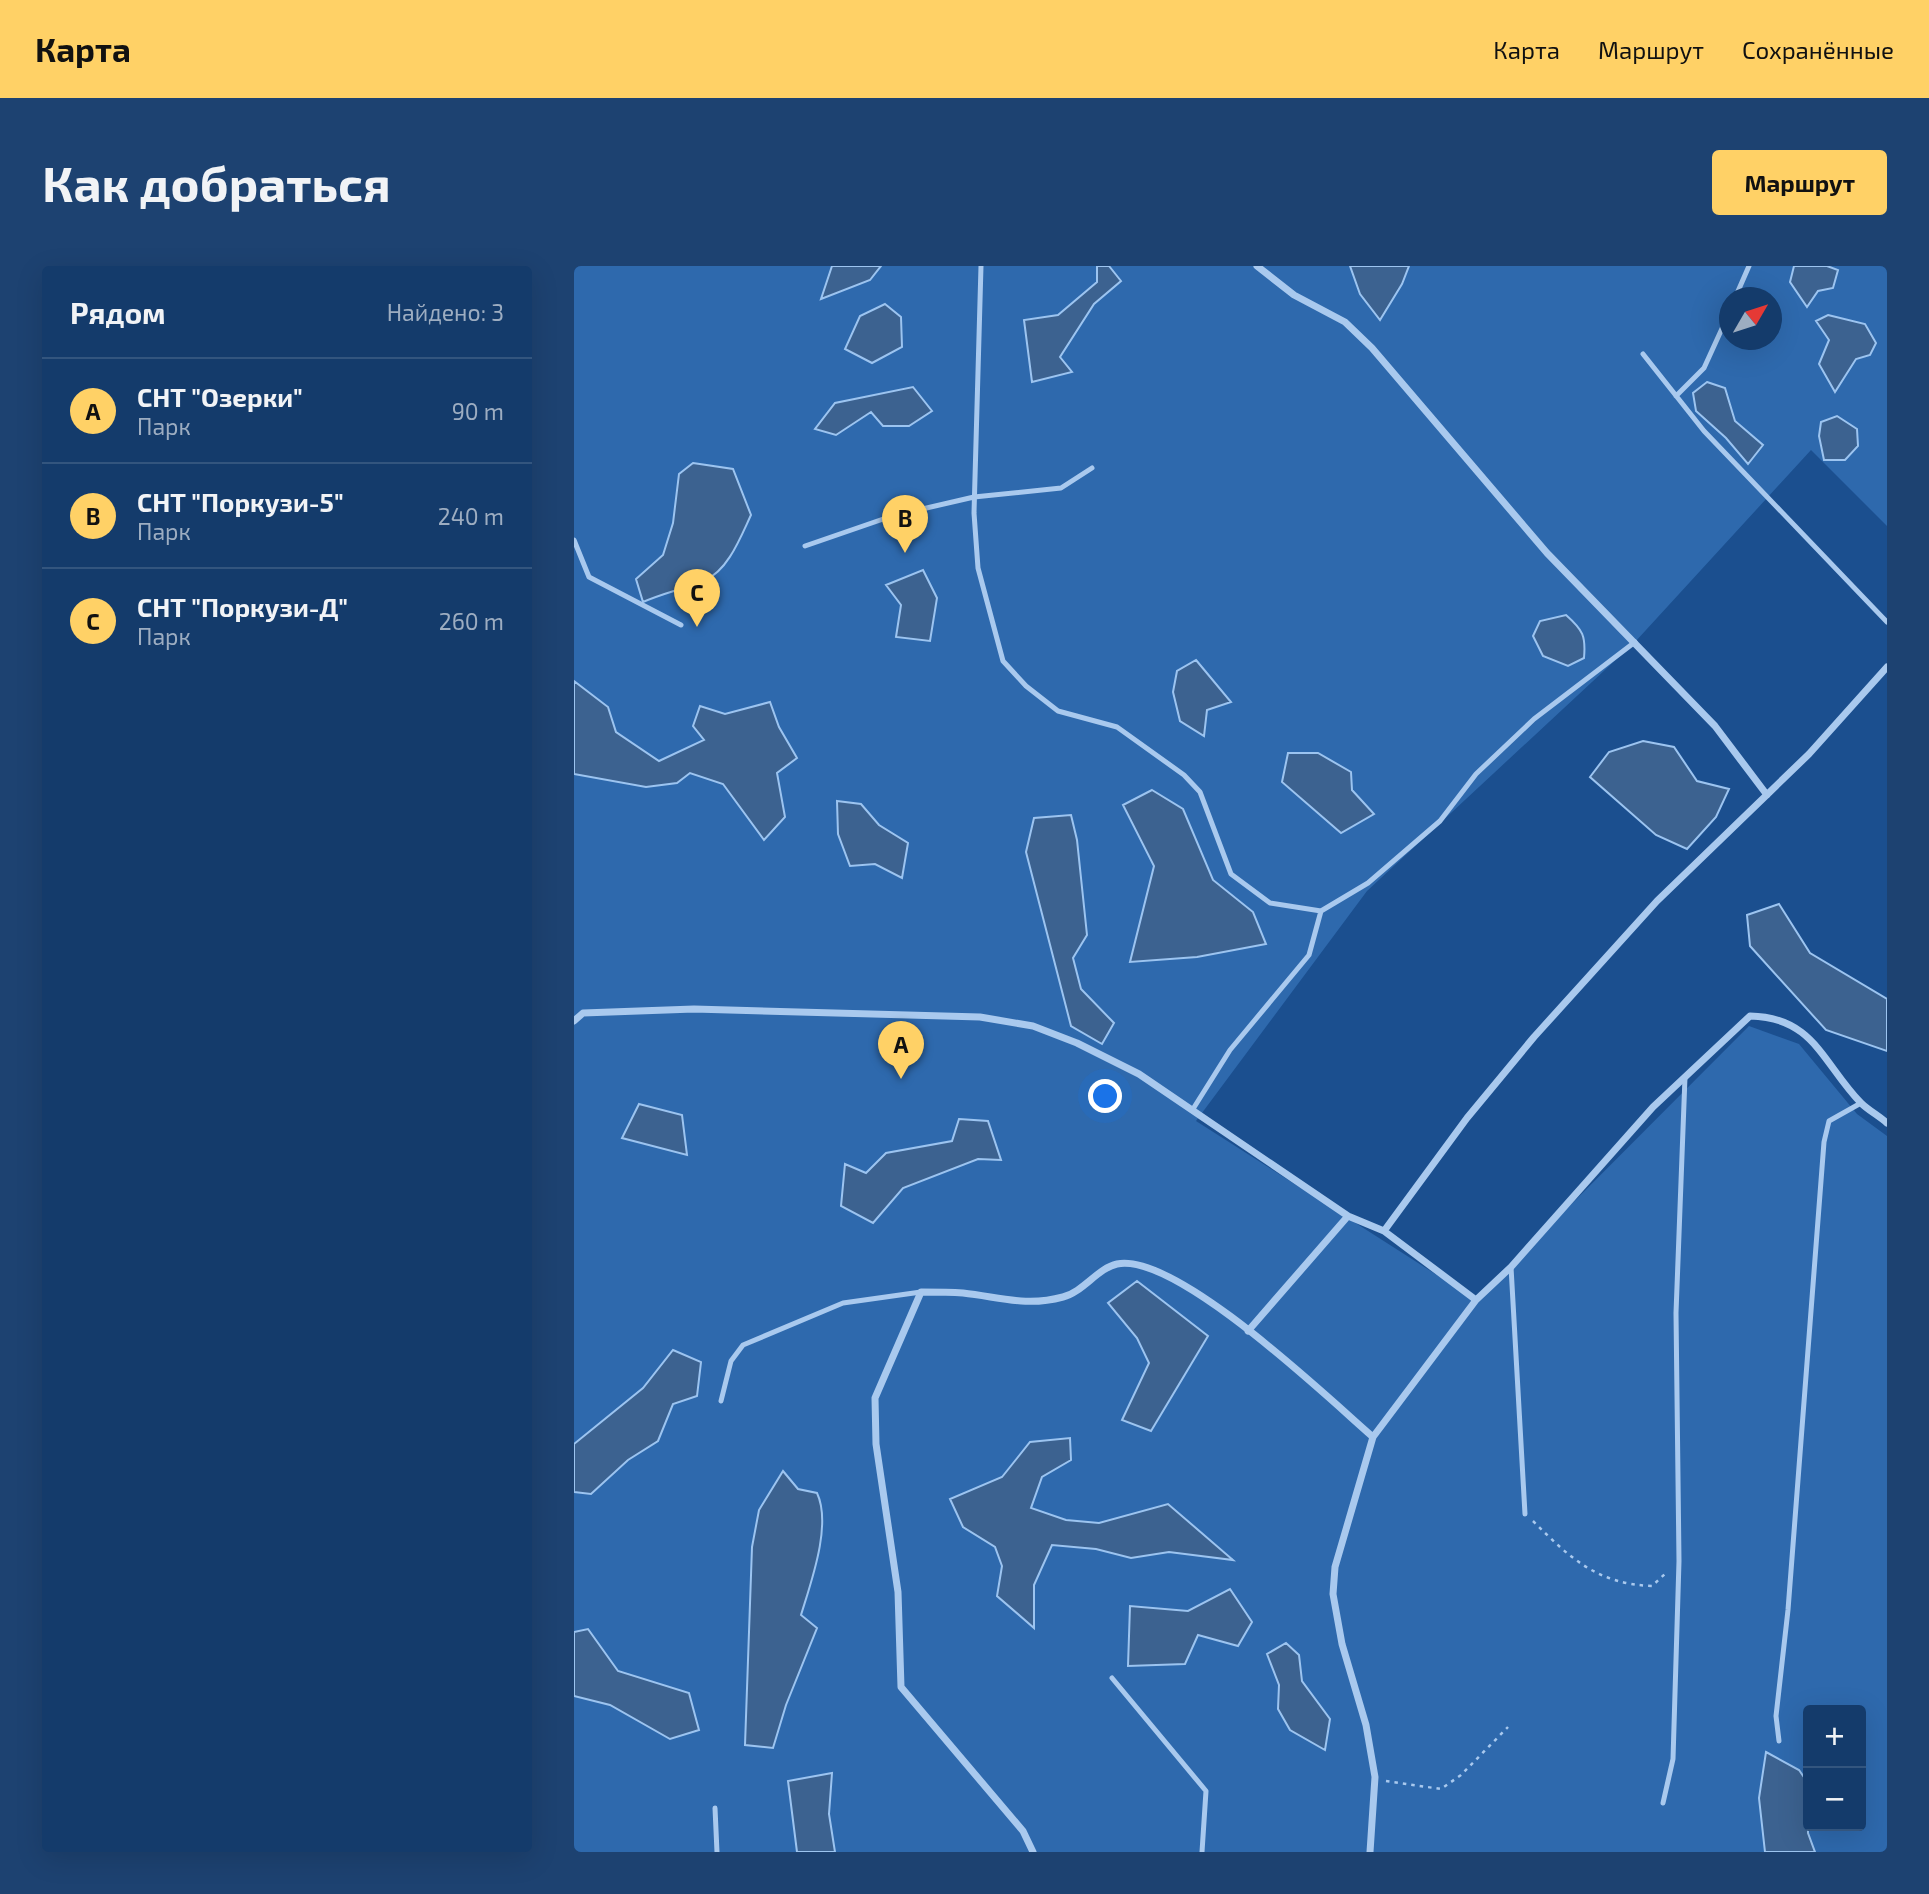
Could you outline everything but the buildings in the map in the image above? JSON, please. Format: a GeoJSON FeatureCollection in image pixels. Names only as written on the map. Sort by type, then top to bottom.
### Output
{"type":"FeatureCollection","features":[{"type":"Feature","properties":{"kind":"street"},"geometry":{"type":"LineString","coordinates":[[1257,266],[1294,295],[1345,322],[1372,348],[1547,553],[1715,726],[1767,795]]}},
{"type":"Feature","properties":{"kind":"street"},"geometry":{"type":"LineString","coordinates":[[1384,1231],[1466,1118],[1534,1037],[1657,901],[1767,795],[1887,667]]}},
{"type":"Feature","properties":{"kind":"street"},"geometry":{"type":"LineString","coordinates":[[574,1021],[583,1013],[694,1009],[980,1017],[1033,1026],[1077,1043],[1139,1074],[1348,1216],[1384,1231],[1476,1300]]}},
{"type":"Feature","properties":{"kind":"street"},"geometry":{"type":"LineString","coordinates":[[1370,1852],[1376,1777],[1366,1725],[1342,1644],[1333,1594],[1335,1567],[1373,1437],[1476,1300],[1511,1267],[1653,1107],[1750,1016],[1774,1016],[1796,1027],[1825,1054],[1861,1102],[1887,1123]]}},
{"type":"Feature","properties":{"kind":"street"},"geometry":{"type":"LineString","coordinates":[[1248,1331],[1348,1216]]}},
{"type":"Feature","properties":{"kind":"street"},"geometry":{"type":"LineString","coordinates":[[1033,1852],[1023,1831],[901,1687],[898,1592],[876,1444],[875,1398],[921,1292],[963,1293],[1033,1304],[1067,1297],[1117,1264],[1150,1267],[1193,1289],[1248,1331],[1373,1437]]}},
{"type":"Feature","properties":{"kind":"lane"},"geometry":{"type":"LineString","coordinates":[[981,266],[974,497],[978,568],[1003,661],[1026,686],[1058,711],[1117,727],[1184,775],[1200,792],[1231,874],[1270,903],[1321,911],[1368,883],[1440,821],[1476,774],[1534,719],[1636,642]]}},
{"type":"Feature","properties":{"kind":"lane"},"geometry":{"type":"LineString","coordinates":[[1740,287],[1749,266]]}},
{"type":"Feature","properties":{"kind":"lane"},"geometry":{"type":"LineString","coordinates":[[1676,396],[1704,368],[1719,335]]}},
{"type":"Feature","properties":{"kind":"lane"},"geometry":{"type":"LineString","coordinates":[[1643,354],[1703,431],[1887,622]]}},
{"type":"Feature","properties":{"kind":"lane"},"geometry":{"type":"LineString","coordinates":[[805,546],[892,516],[974,497],[1061,488],[1091,468]]}},
{"type":"Feature","properties":{"kind":"lane"},"geometry":{"type":"LineString","coordinates":[[574,540],[589,577],[681,625]]}},
{"type":"Feature","properties":{"kind":"lane"},"geometry":{"type":"LineString","coordinates":[[1193,1110],[1230,1050],[1309,955],[1321,911]]}},
{"type":"Feature","properties":{"kind":"lane"},"geometry":{"type":"LineString","coordinates":[[1663,1803],[1673,1759],[1678,1561],[1676,1314],[1685,1077]]}},
{"type":"Feature","properties":{"kind":"lane"},"geometry":{"type":"LineString","coordinates":[[1779,1741],[1776,1716],[1788,1610],[1824,1142],[1829,1121],[1861,1102]]}},
{"type":"Feature","properties":{"kind":"lane"},"geometry":{"type":"LineString","coordinates":[[1511,1267],[1525,1514]]}},
{"type":"Feature","properties":{"kind":"lane"},"geometry":{"type":"LineString","coordinates":[[720,1401],[731,1361],[743,1346],[843,1303],[921,1292]]}},
{"type":"Feature","properties":{"kind":"lane"},"geometry":{"type":"LineString","coordinates":[[1112,1678],[1206,1791],[1202,1852]]}},
{"type":"Feature","properties":{"kind":"lane"},"geometry":{"type":"LineString","coordinates":[[715,1808],[717,1852]]}},
{"type":"Feature","properties":{"kind":"path"},"geometry":{"type":"LineString","coordinates":[[1525,1514],[1568,1556],[1622,1585],[1652,1586],[1678,1561]]}},
{"type":"Feature","properties":{"kind":"path"},"geometry":{"type":"LineString","coordinates":[[1376,1777],[1400,1785],[1441,1788],[1461,1775],[1508,1727]]}},
{"type":"Feature","properties":{"kind":"shaded area"},"geometry":{"type":"Polygon","coordinates":[[[574,266],[1887,266],[1887,526],[1811,450],[1635,642],[1367,891],[1196,1121],[1476,1300],[1749,1026],[1799,1044],[1857,1114],[1887,1136],[1887,1852],[574,1852],[574,266]]]}},
{"type":"Feature","properties":{"kind":"shaded area"},"geometry":{"type":"Polygon","coordinates":[[[832,266],[881,266],[870,280],[821,299],[832,266]]]}},
{"type":"Feature","properties":{"kind":"shaded area"},"geometry":{"type":"Polygon","coordinates":[[[1097,266],[1109,266],[1121,281],[1094,304],[1060,357],[1072,372],[1032,382],[1024,320],[1058,315],[1097,282],[1097,266]]]}},
{"type":"Feature","properties":{"kind":"shaded area"},"geometry":{"type":"Polygon","coordinates":[[[1350,266],[1409,266],[1402,284],[1380,320],[1360,294],[1350,266]]]}},
{"type":"Feature","properties":{"kind":"shaded area"},"geometry":{"type":"Polygon","coordinates":[[[1794,266],[1827,266],[1838,270],[1833,288],[1818,291],[1807,307],[1790,282],[1794,266]]]}},
{"type":"Feature","properties":{"kind":"shaded area"},"geometry":{"type":"Polygon","coordinates":[[[885,304],[901,317],[902,347],[872,363],[845,349],[860,316],[885,304]]]}},
{"type":"Feature","properties":{"kind":"shaded area"},"geometry":{"type":"Polygon","coordinates":[[[1828,315],[1865,324],[1876,343],[1870,355],[1856,359],[1835,392],[1819,364],[1829,340],[1816,321],[1828,315]]]}},
{"type":"Feature","properties":{"kind":"shaded area"},"geometry":{"type":"Polygon","coordinates":[[[1707,382],[1725,388],[1735,421],[1763,445],[1748,464],[1726,438],[1696,411],[1693,393],[1707,382]]]}},
{"type":"Feature","properties":{"kind":"shaded area"},"geometry":{"type":"Polygon","coordinates":[[[913,387],[932,411],[909,426],[883,426],[871,412],[836,435],[815,429],[835,403],[913,387]]]}},
{"type":"Feature","properties":{"kind":"shaded area"},"geometry":{"type":"Polygon","coordinates":[[[1837,416],[1857,429],[1858,446],[1845,460],[1824,460],[1819,436],[1821,422],[1837,416]]]}},
{"type":"Feature","properties":{"kind":"shaded area"},"geometry":{"type":"Polygon","coordinates":[[[693,463],[733,469],[751,515],[733,552],[713,575],[643,602],[636,579],[663,555],[673,523],[679,474],[693,463]]]}},
{"type":"Feature","properties":{"kind":"shaded area"},"geometry":{"type":"Polygon","coordinates":[[[923,570],[937,598],[930,641],[896,637],[901,605],[886,585],[923,570]]]}},
{"type":"Feature","properties":{"kind":"shaded area"},"geometry":{"type":"Polygon","coordinates":[[[1566,615],[1580,629],[1584,644],[1584,658],[1568,666],[1543,656],[1533,636],[1540,621],[1566,615]]]}},
{"type":"Feature","properties":{"kind":"shaded area"},"geometry":{"type":"Polygon","coordinates":[[[1196,660],[1231,702],[1207,710],[1204,736],[1180,721],[1173,692],[1177,671],[1196,660]]]}},
{"type":"Feature","properties":{"kind":"shaded area"},"geometry":{"type":"Polygon","coordinates":[[[574,681],[608,707],[616,732],[659,761],[704,740],[693,726],[700,706],[725,714],[770,702],[779,727],[797,758],[777,773],[785,817],[764,840],[723,784],[690,773],[677,783],[646,787],[574,774],[574,681]]]}},
{"type":"Feature","properties":{"kind":"shaded area"},"geometry":{"type":"Polygon","coordinates":[[[1643,741],[1674,747],[1697,781],[1729,789],[1716,817],[1687,849],[1656,835],[1590,777],[1609,752],[1643,741]]]}},
{"type":"Feature","properties":{"kind":"shaded area"},"geometry":{"type":"Polygon","coordinates":[[[1288,753],[1318,753],[1351,772],[1352,790],[1374,814],[1341,833],[1282,782],[1288,753]]]}},
{"type":"Feature","properties":{"kind":"shaded area"},"geometry":{"type":"Polygon","coordinates":[[[1152,790],[1183,809],[1213,880],[1253,912],[1266,944],[1197,957],[1130,962],[1154,866],[1123,805],[1152,790]]]}},
{"type":"Feature","properties":{"kind":"shaded area"},"geometry":{"type":"Polygon","coordinates":[[[837,801],[861,804],[879,825],[908,843],[902,878],[875,864],[850,866],[838,834],[837,801]]]}},
{"type":"Feature","properties":{"kind":"shaded area"},"geometry":{"type":"Polygon","coordinates":[[[1071,815],[1077,840],[1087,935],[1073,958],[1081,989],[1114,1023],[1102,1044],[1071,1026],[1026,852],[1034,818],[1071,815]]]}},
{"type":"Feature","properties":{"kind":"shaded area"},"geometry":{"type":"Polygon","coordinates":[[[1779,904],[1810,953],[1887,999],[1887,1051],[1826,1030],[1750,946],[1747,915],[1779,904]]]}},
{"type":"Feature","properties":{"kind":"shaded area"},"geometry":{"type":"Polygon","coordinates":[[[639,1104],[682,1115],[687,1155],[622,1138],[639,1104]]]}},
{"type":"Feature","properties":{"kind":"shaded area"},"geometry":{"type":"Polygon","coordinates":[[[959,1119],[988,1121],[1001,1160],[978,1159],[903,1188],[873,1223],[841,1206],[845,1164],[866,1173],[886,1153],[952,1141],[959,1119]]]}},
{"type":"Feature","properties":{"kind":"shaded area"},"geometry":{"type":"Polygon","coordinates":[[[1137,1281],[1208,1336],[1151,1431],[1122,1420],[1149,1363],[1137,1338],[1108,1303],[1137,1281]]]}},
{"type":"Feature","properties":{"kind":"shaded area"},"geometry":{"type":"Polygon","coordinates":[[[673,1350],[701,1362],[697,1396],[673,1404],[658,1441],[628,1460],[591,1494],[574,1492],[574,1444],[643,1388],[673,1350]]]}},
{"type":"Feature","properties":{"kind":"shaded area"},"geometry":{"type":"Polygon","coordinates":[[[1070,1438],[1071,1460],[1042,1477],[1031,1508],[1066,1520],[1099,1523],[1168,1504],[1233,1560],[1169,1552],[1131,1558],[1096,1549],[1052,1545],[1034,1585],[1034,1628],[997,1596],[1002,1566],[995,1547],[963,1527],[950,1499],[1002,1477],[1030,1442],[1070,1438]]]}},
{"type":"Feature","properties":{"kind":"shaded area"},"geometry":{"type":"Polygon","coordinates":[[[783,1471],[798,1489],[817,1493],[822,1521],[818,1554],[801,1615],[817,1628],[786,1705],[773,1748],[745,1745],[752,1547],[759,1510],[783,1471]]]}},
{"type":"Feature","properties":{"kind":"shaded area"},"geometry":{"type":"Polygon","coordinates":[[[1230,1589],[1252,1622],[1238,1646],[1198,1635],[1185,1664],[1128,1666],[1130,1606],[1188,1611],[1230,1589]]]}},
{"type":"Feature","properties":{"kind":"shaded area"},"geometry":{"type":"Polygon","coordinates":[[[588,1629],[618,1671],[689,1693],[699,1730],[670,1739],[610,1705],[574,1696],[574,1632],[588,1629]]]}},
{"type":"Feature","properties":{"kind":"shaded area"},"geometry":{"type":"Polygon","coordinates":[[[1286,1643],[1299,1655],[1302,1681],[1330,1719],[1325,1750],[1290,1730],[1278,1709],[1279,1685],[1267,1654],[1286,1643]]]}},
{"type":"Feature","properties":{"kind":"shaded area"},"geometry":{"type":"Polygon","coordinates":[[[1766,1752],[1799,1770],[1803,1776],[1803,1831],[1808,1831],[1815,1852],[1765,1852],[1759,1798],[1766,1752]]]}},
{"type":"Feature","properties":{"kind":"shaded area"},"geometry":{"type":"Polygon","coordinates":[[[832,1773],[829,1814],[835,1852],[797,1852],[788,1781],[832,1773]]]}},
{"type":"Feature","properties":{"kind":"place","name":"СНТ \"Поркузи-5\""},"geometry":{"type":"Point","coordinates":[905,553]}},
{"type":"Feature","properties":{"kind":"place","name":"СНТ \"Поркузи-Д\""},"geometry":{"type":"Point","coordinates":[697,627]}},
{"type":"Feature","properties":{"kind":"place","name":"СНТ \"Озерки\""},"geometry":{"type":"Point","coordinates":[901,1079]}}]}
